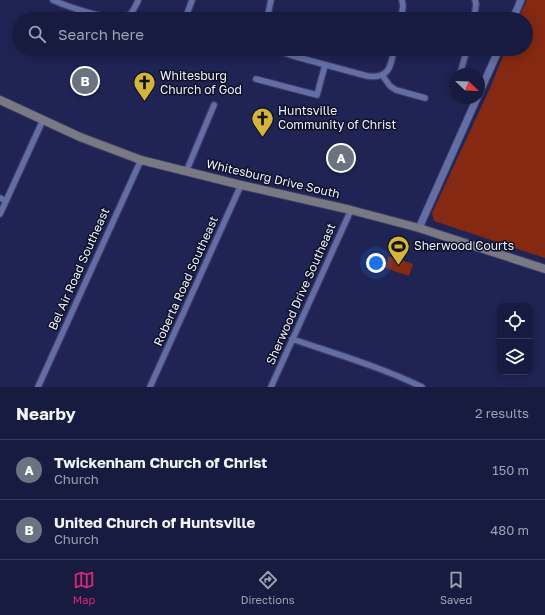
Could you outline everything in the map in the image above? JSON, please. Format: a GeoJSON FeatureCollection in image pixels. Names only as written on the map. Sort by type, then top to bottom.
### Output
{"type":"FeatureCollection","features":[{"type":"Feature","properties":{"kind":"main road","name":"Whitesburg Drive South"},"geometry":{"type":"LineString","coordinates":[[0,100],[87,140],[141,160],[186,172],[351,210],[419,228],[545,269]]}},
{"type":"Feature","properties":{"kind":"street"},"geometry":{"type":"LineString","coordinates":[[53,0],[84,12]]}},
{"type":"Feature","properties":{"kind":"street"},"geometry":{"type":"LineString","coordinates":[[188,12],[192,0]]}},
{"type":"Feature","properties":{"kind":"street"},"geometry":{"type":"LineString","coordinates":[[268,12],[271,0]]}},
{"type":"Feature","properties":{"kind":"street"},"geometry":{"type":"LineString","coordinates":[[402,0],[402,12]]}},
{"type":"Feature","properties":{"kind":"street"},"geometry":{"type":"LineString","coordinates":[[475,12],[476,0]]}},
{"type":"Feature","properties":{"kind":"street"},"geometry":{"type":"LineString","coordinates":[[516,12],[521,0]]}},
{"type":"Feature","properties":{"kind":"street"},"geometry":{"type":"LineString","coordinates":[[132,12],[138,1]]}},
{"type":"Feature","properties":{"kind":"street"},"geometry":{"type":"LineString","coordinates":[[293,56],[367,76],[376,77],[387,72],[391,65],[393,56]]}},
{"type":"Feature","properties":{"kind":"street"},"geometry":{"type":"LineString","coordinates":[[461,68],[464,56]]}},
{"type":"Feature","properties":{"kind":"street"},"geometry":{"type":"LineString","coordinates":[[485,78],[493,56]]}},
{"type":"Feature","properties":{"kind":"street"},"geometry":{"type":"LineString","coordinates":[[256,79],[317,95],[325,65]]}},
{"type":"Feature","properties":{"kind":"street"},"geometry":{"type":"LineString","coordinates":[[382,75],[390,86],[396,90],[425,98]]}},
{"type":"Feature","properties":{"kind":"street"},"geometry":{"type":"LineString","coordinates":[[419,228],[474,104]]}},
{"type":"Feature","properties":{"kind":"street"},"geometry":{"type":"LineString","coordinates":[[186,172],[214,105]]}},
{"type":"Feature","properties":{"kind":"street"},"geometry":{"type":"LineString","coordinates":[[0,214],[43,120]]}},
{"type":"Feature","properties":{"kind":"street","name":"Bel Air Road Southeast"},"geometry":{"type":"LineString","coordinates":[[38,387],[141,160]]}},
{"type":"Feature","properties":{"kind":"street","name":"Roberta Road Southeast"},"geometry":{"type":"LineString","coordinates":[[150,387],[241,185]]}},
{"type":"Feature","properties":{"kind":"street"},"geometry":{"type":"LineString","coordinates":[[0,198],[6,201]]}},
{"type":"Feature","properties":{"kind":"street","name":"Sherwood Drive Southeast"},"geometry":{"type":"LineString","coordinates":[[271,387],[351,210]]}},
{"type":"Feature","properties":{"kind":"street"},"geometry":{"type":"LineString","coordinates":[[292,339],[349,358],[422,387]]}},
{"type":"Feature","properties":{"kind":"shaded area"},"geometry":{"type":"Polygon","coordinates":[[[527,0],[545,0],[545,258],[434,221],[432,213],[483,104],[485,104],[485,99],[503,56],[533,56],[533,12],[521,12],[527,0]]]}},
{"type":"Feature","properties":{"kind":"shaded area","name":"Sherwood Courts"},"geometry":{"type":"Polygon","coordinates":[[[389,256],[413,264],[409,276],[385,268],[389,256]]]}},
{"type":"Feature","properties":{"kind":"place","name":"United Church of Huntsville"},"geometry":{"type":"Point","coordinates":[85,81]}},
{"type":"Feature","properties":{"kind":"place","name":"Whitesburg Church of God"},"geometry":{"type":"Point","coordinates":[144,102]}},
{"type":"Feature","properties":{"kind":"place","name":"Huntsville Community of Christ"},"geometry":{"type":"Point","coordinates":[263,138]}},
{"type":"Feature","properties":{"kind":"place","name":"Twickenham Church of Christ"},"geometry":{"type":"Point","coordinates":[341,158]}},
{"type":"Feature","properties":{"kind":"place","name":"Sherwood Courts"},"geometry":{"type":"Point","coordinates":[399,266]}}]}
